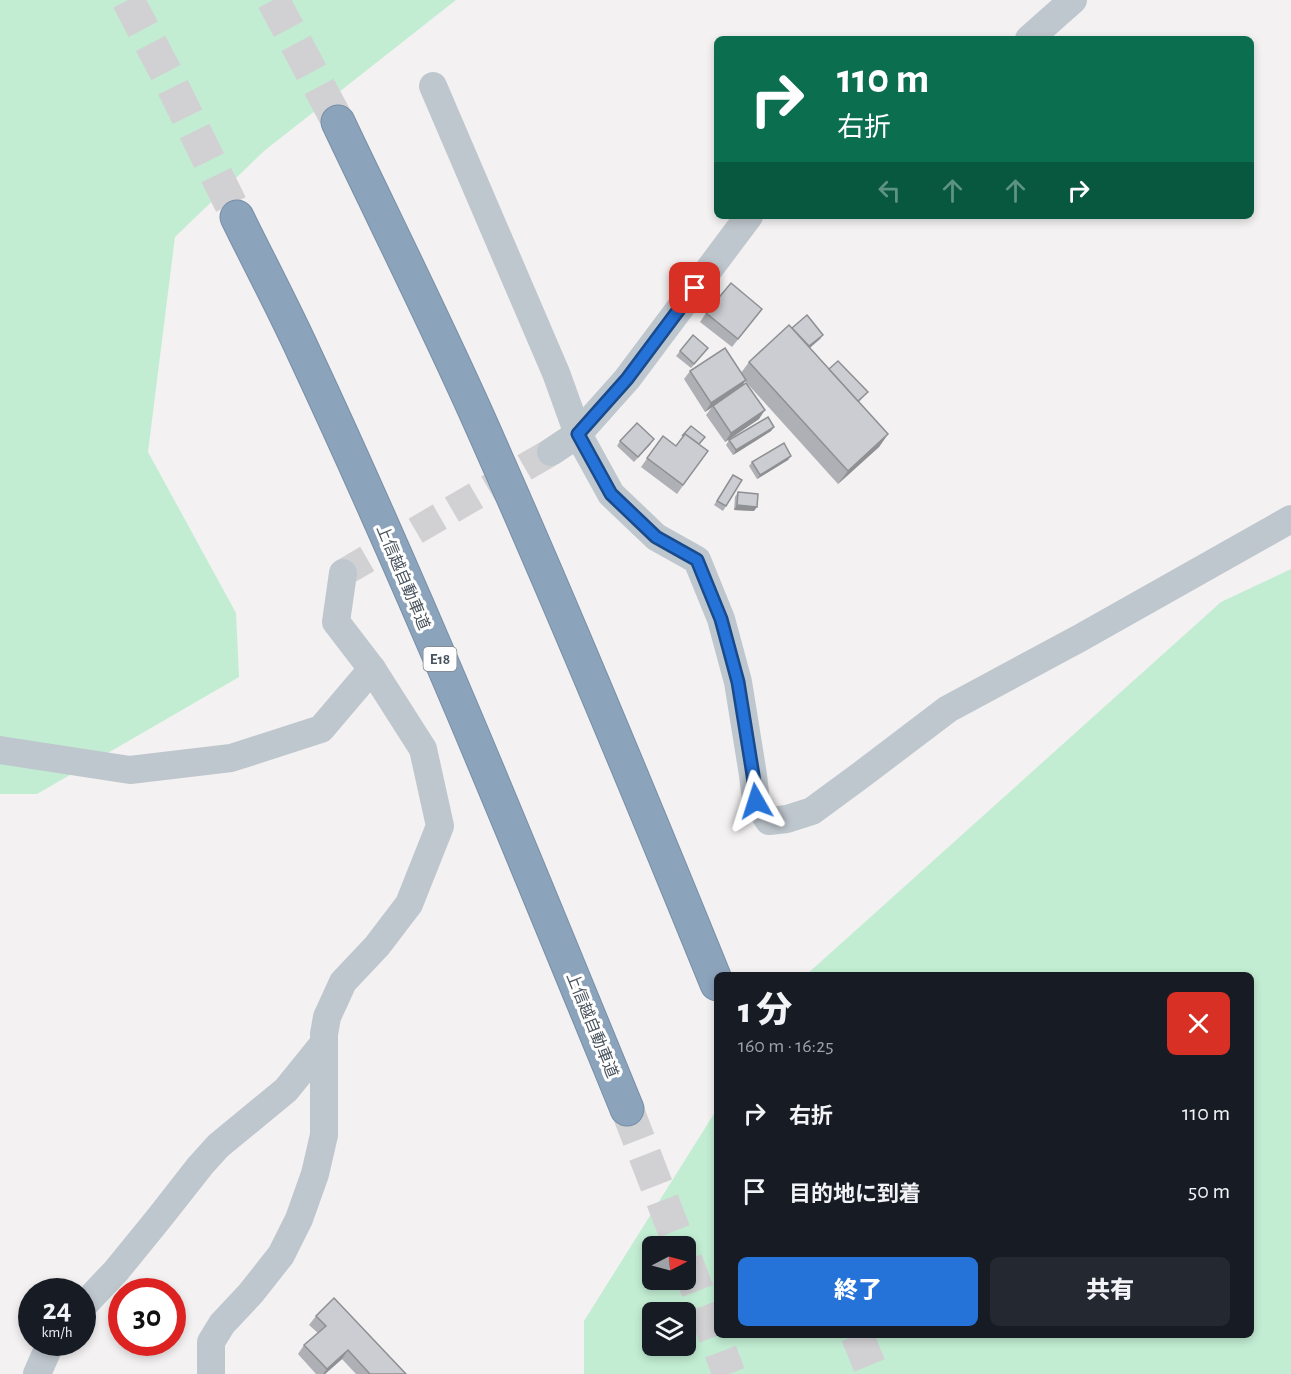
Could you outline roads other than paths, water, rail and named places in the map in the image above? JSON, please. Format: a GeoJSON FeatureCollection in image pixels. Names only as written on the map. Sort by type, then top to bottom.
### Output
{"type":"FeatureCollection","features":[{"type":"Feature","properties":{"kind":"highway"},"geometry":{"type":"LineString","coordinates":[[338,122],[410,272],[548,578],[714,977]]}},
{"type":"Feature","properties":{"kind":"highway","name":"上信越自動車道"},"geometry":{"type":"LineString","coordinates":[[237,217],[303,350],[370,497],[522,853],[627,1108]]}},
{"type":"Feature","properties":{"kind":"street"},"geometry":{"type":"LineString","coordinates":[[1032,36],[1072,0]]}},
{"type":"Feature","properties":{"kind":"street"},"geometry":{"type":"LineString","coordinates":[[433,86],[556,373],[578,434],[611,494],[656,537],[697,560],[721,619],[738,682],[756,801],[769,821],[787,819],[812,811],[948,709],[1080,638],[1291,519]]}},
{"type":"Feature","properties":{"kind":"street"},"geometry":{"type":"LineString","coordinates":[[551,452],[578,434],[627,379],[747,219]]}},
{"type":"Feature","properties":{"kind":"street"},"geometry":{"type":"LineString","coordinates":[[211,1374],[211,1342],[222,1324],[251,1293],[280,1255],[299,1219],[315,1174],[324,1135],[324,1043],[327,1017],[343,982],[377,946],[409,904],[440,826],[423,749],[372,669],[336,622],[343,573]]}},
{"type":"Feature","properties":{"kind":"street"},"geometry":{"type":"LineString","coordinates":[[0,750],[130,770],[231,758],[321,729],[372,669]]}},
{"type":"Feature","properties":{"kind":"street"},"geometry":{"type":"LineString","coordinates":[[96,1292],[218,1146],[286,1090],[324,1043]]}},
{"type":"Feature","properties":{"kind":"street"},"geometry":{"type":"LineString","coordinates":[[37,1374],[45,1356]]}},
{"type":"Feature","properties":{"kind":"tunnel"},"geometry":{"type":"LineString","coordinates":[[128,0],[237,217]]}},
{"type":"Feature","properties":{"kind":"tunnel"},"geometry":{"type":"LineString","coordinates":[[273,0],[338,122]]}},
{"type":"Feature","properties":{"kind":"tunnel"},"geometry":{"type":"LineString","coordinates":[[343,573],[551,452]]}},
{"type":"Feature","properties":{"kind":"tunnel"},"geometry":{"type":"LineString","coordinates":[[627,1109],[676,1236]]}},
{"type":"Feature","properties":{"kind":"tunnel"},"geometry":{"type":"LineString","coordinates":[[696,1287],[714,1334]]}},
{"type":"Feature","properties":{"kind":"tunnel"},"geometry":{"type":"LineString","coordinates":[[715,1338],[729,1374]]}},
{"type":"Feature","properties":{"kind":"tunnel"},"geometry":{"type":"LineString","coordinates":[[858,1338],[873,1374]]}}]}
